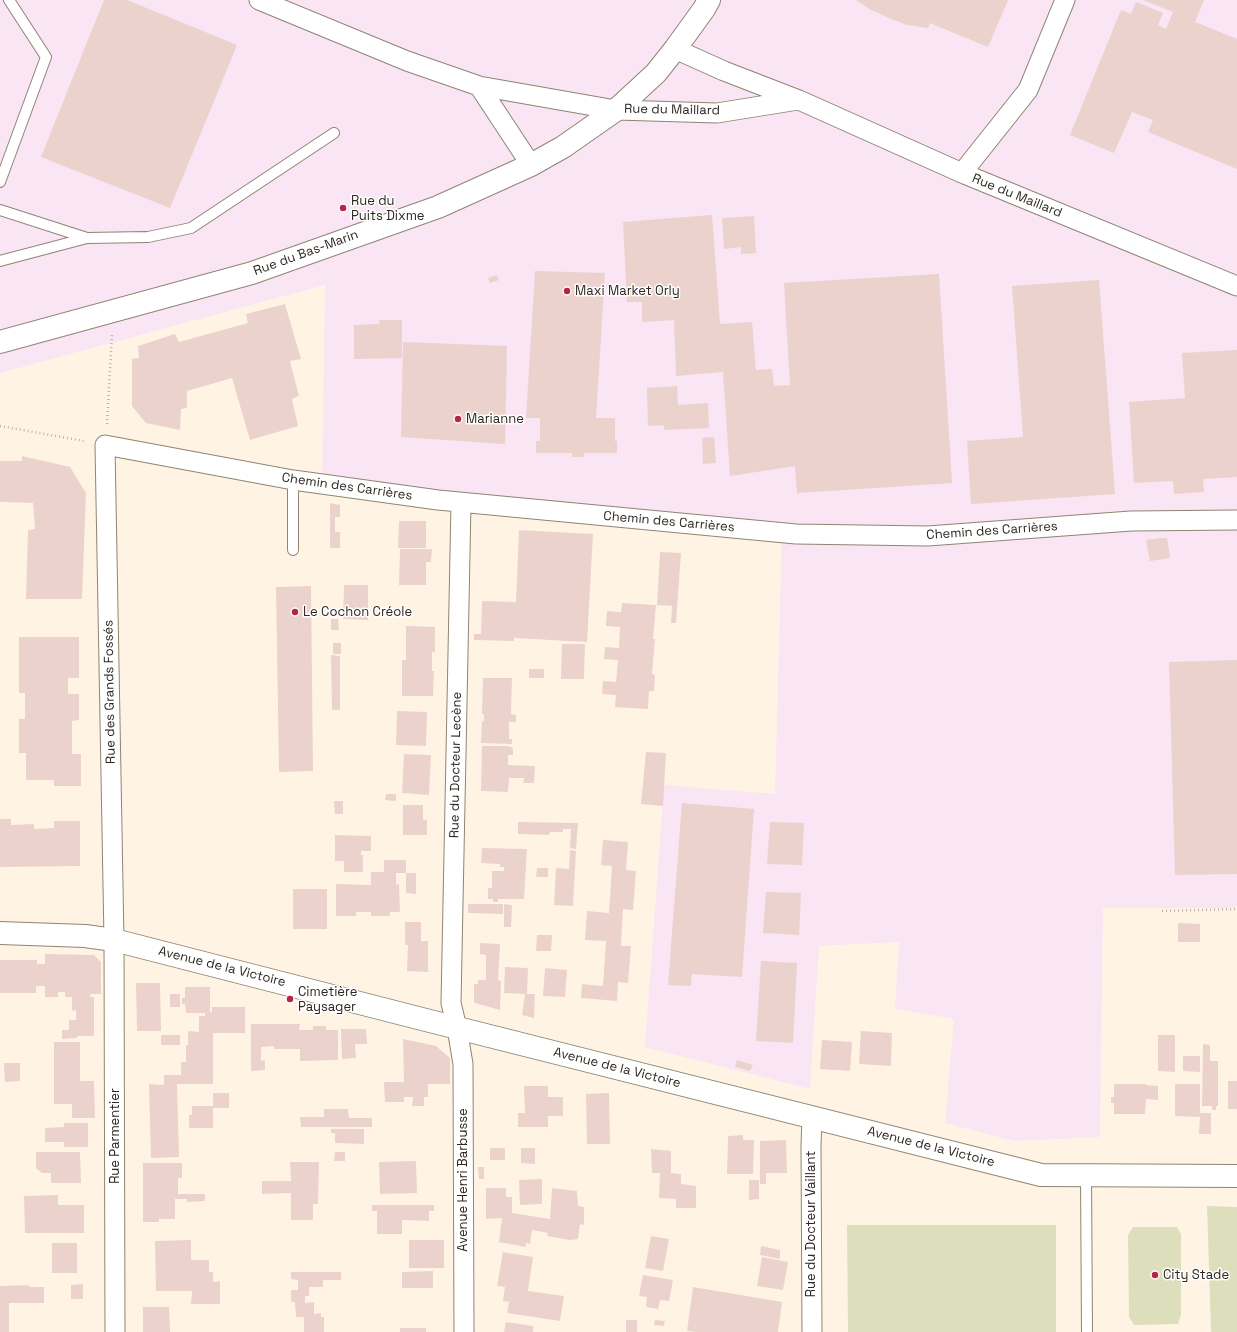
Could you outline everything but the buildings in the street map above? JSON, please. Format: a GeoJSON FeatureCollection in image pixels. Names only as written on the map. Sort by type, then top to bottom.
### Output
{"type":"FeatureCollection","features":[{"type":"Feature","properties":{"kind":"street"},"geometry":{"type":"LineString","coordinates":[[259,0],[407,61],[479,86],[616,110]]}},
{"type":"Feature","properties":{"kind":"street","name":"Rue du Bas-Marin"},"geometry":{"type":"LineString","coordinates":[[0,342],[252,273],[438,207],[531,165],[562,147],[616,110],[656,73],[675,49],[709,0]]}},
{"type":"Feature","properties":{"kind":"street"},"geometry":{"type":"LineString","coordinates":[[962,173],[1028,90],[1065,0]]}},
{"type":"Feature","properties":{"kind":"street","name":"Rue du Maillard"},"geometry":{"type":"LineString","coordinates":[[675,49],[724,71],[799,100],[962,173],[1237,286]]}},
{"type":"Feature","properties":{"kind":"street"},"geometry":{"type":"LineString","coordinates":[[479,86],[531,165]]}},
{"type":"Feature","properties":{"kind":"street","name":"Rue du Maillard"},"geometry":{"type":"LineString","coordinates":[[616,110],[717,112],[799,100]]}},
{"type":"Feature","properties":{"kind":"street","name":"Chemin des Carrières"},"geometry":{"type":"LineString","coordinates":[[105,445],[293,480],[461,503],[804,534],[928,536],[1131,521],[1237,520]]}},
{"type":"Feature","properties":{"kind":"street","name":"Rue des Grands Fossés"},"geometry":{"type":"LineString","coordinates":[[105,445],[114,940]]}},
{"type":"Feature","properties":{"kind":"street","name":"Rue du Docteur Lecène"},"geometry":{"type":"LineString","coordinates":[[457,1028],[451,1003],[461,503]]}},
{"type":"Feature","properties":{"kind":"street","name":"Avenue de la Victoire"},"geometry":{"type":"LineString","coordinates":[[0,933],[85,936],[114,940],[1041,1175],[1086,1174],[1237,1176]]}},
{"type":"Feature","properties":{"kind":"street","name":"Rue Parmentier"},"geometry":{"type":"LineString","coordinates":[[114,940],[115,1332]]}},
{"type":"Feature","properties":{"kind":"street","name":"Avenue Henri Barbusse"},"geometry":{"type":"LineString","coordinates":[[457,1028],[462,1064],[464,1332]]}},
{"type":"Feature","properties":{"kind":"street","name":"Rue du Docteur Vaillant"},"geometry":{"type":"LineString","coordinates":[[812,1117],[812,1332]]}},
{"type":"Feature","properties":{"kind":"lane"},"geometry":{"type":"LineString","coordinates":[[0,182],[46,56],[9,0]]}},
{"type":"Feature","properties":{"kind":"lane"},"geometry":{"type":"LineString","coordinates":[[0,261],[87,238],[148,237],[191,228],[334,133]]}},
{"type":"Feature","properties":{"kind":"lane"},"geometry":{"type":"LineString","coordinates":[[0,210],[87,238]]}},
{"type":"Feature","properties":{"kind":"lane"},"geometry":{"type":"LineString","coordinates":[[293,480],[293,550]]}},
{"type":"Feature","properties":{"kind":"lane"},"geometry":{"type":"LineString","coordinates":[[1086,1174],[1087,1332]]}},
{"type":"Feature","properties":{"kind":"path"},"geometry":{"type":"LineString","coordinates":[[0,426],[105,445],[113,311]]}},
{"type":"Feature","properties":{"kind":"path"},"geometry":{"type":"LineString","coordinates":[[1162,911],[1237,909]]}},
{"type":"Feature","properties":{"kind":"shaded area"},"geometry":{"type":"Polygon","coordinates":[[[0,0],[1237,0],[1237,908],[1103,908],[1100,1137],[1014,1141],[945,1123],[954,1019],[895,1009],[899,942],[819,946],[810,1089],[645,1047],[664,785],[775,794],[782,533],[322,484],[325,285],[0,373],[0,0]]]}},
{"type":"Feature","properties":{"kind":"green space"},"geometry":{"type":"Polygon","coordinates":[[[1207,1206],[1237,1207],[1237,1332],[1211,1332],[1207,1206]]]}},
{"type":"Feature","properties":{"kind":"green space"},"geometry":{"type":"Polygon","coordinates":[[[847,1225],[1056,1225],[1056,1332],[848,1332],[847,1225]]]}},
{"type":"Feature","properties":{"kind":"green space","name":"City Stade"},"geometry":{"type":"Polygon","coordinates":[[[1133,1227],[1177,1227],[1181,1234],[1181,1315],[1178,1324],[1134,1325],[1129,1317],[1128,1235],[1133,1227]]]}},
{"type":"Feature","properties":{"kind":"place","name":"Rue du Puits Dixme"},"geometry":{"type":"Point","coordinates":[343,208]}},
{"type":"Feature","properties":{"kind":"place","name":"Maxi Market Orly"},"geometry":{"type":"Point","coordinates":[567,291]}},
{"type":"Feature","properties":{"kind":"place","name":"Marianne"},"geometry":{"type":"Point","coordinates":[458,419]}},
{"type":"Feature","properties":{"kind":"place","name":"Le Cochon Créole"},"geometry":{"type":"Point","coordinates":[295,612]}},
{"type":"Feature","properties":{"kind":"place","name":"Cimetière Paysager"},"geometry":{"type":"Point","coordinates":[290,999]}},
{"type":"Feature","properties":{"kind":"place","name":"City Stade"},"geometry":{"type":"Point","coordinates":[1155,1275]}}]}
